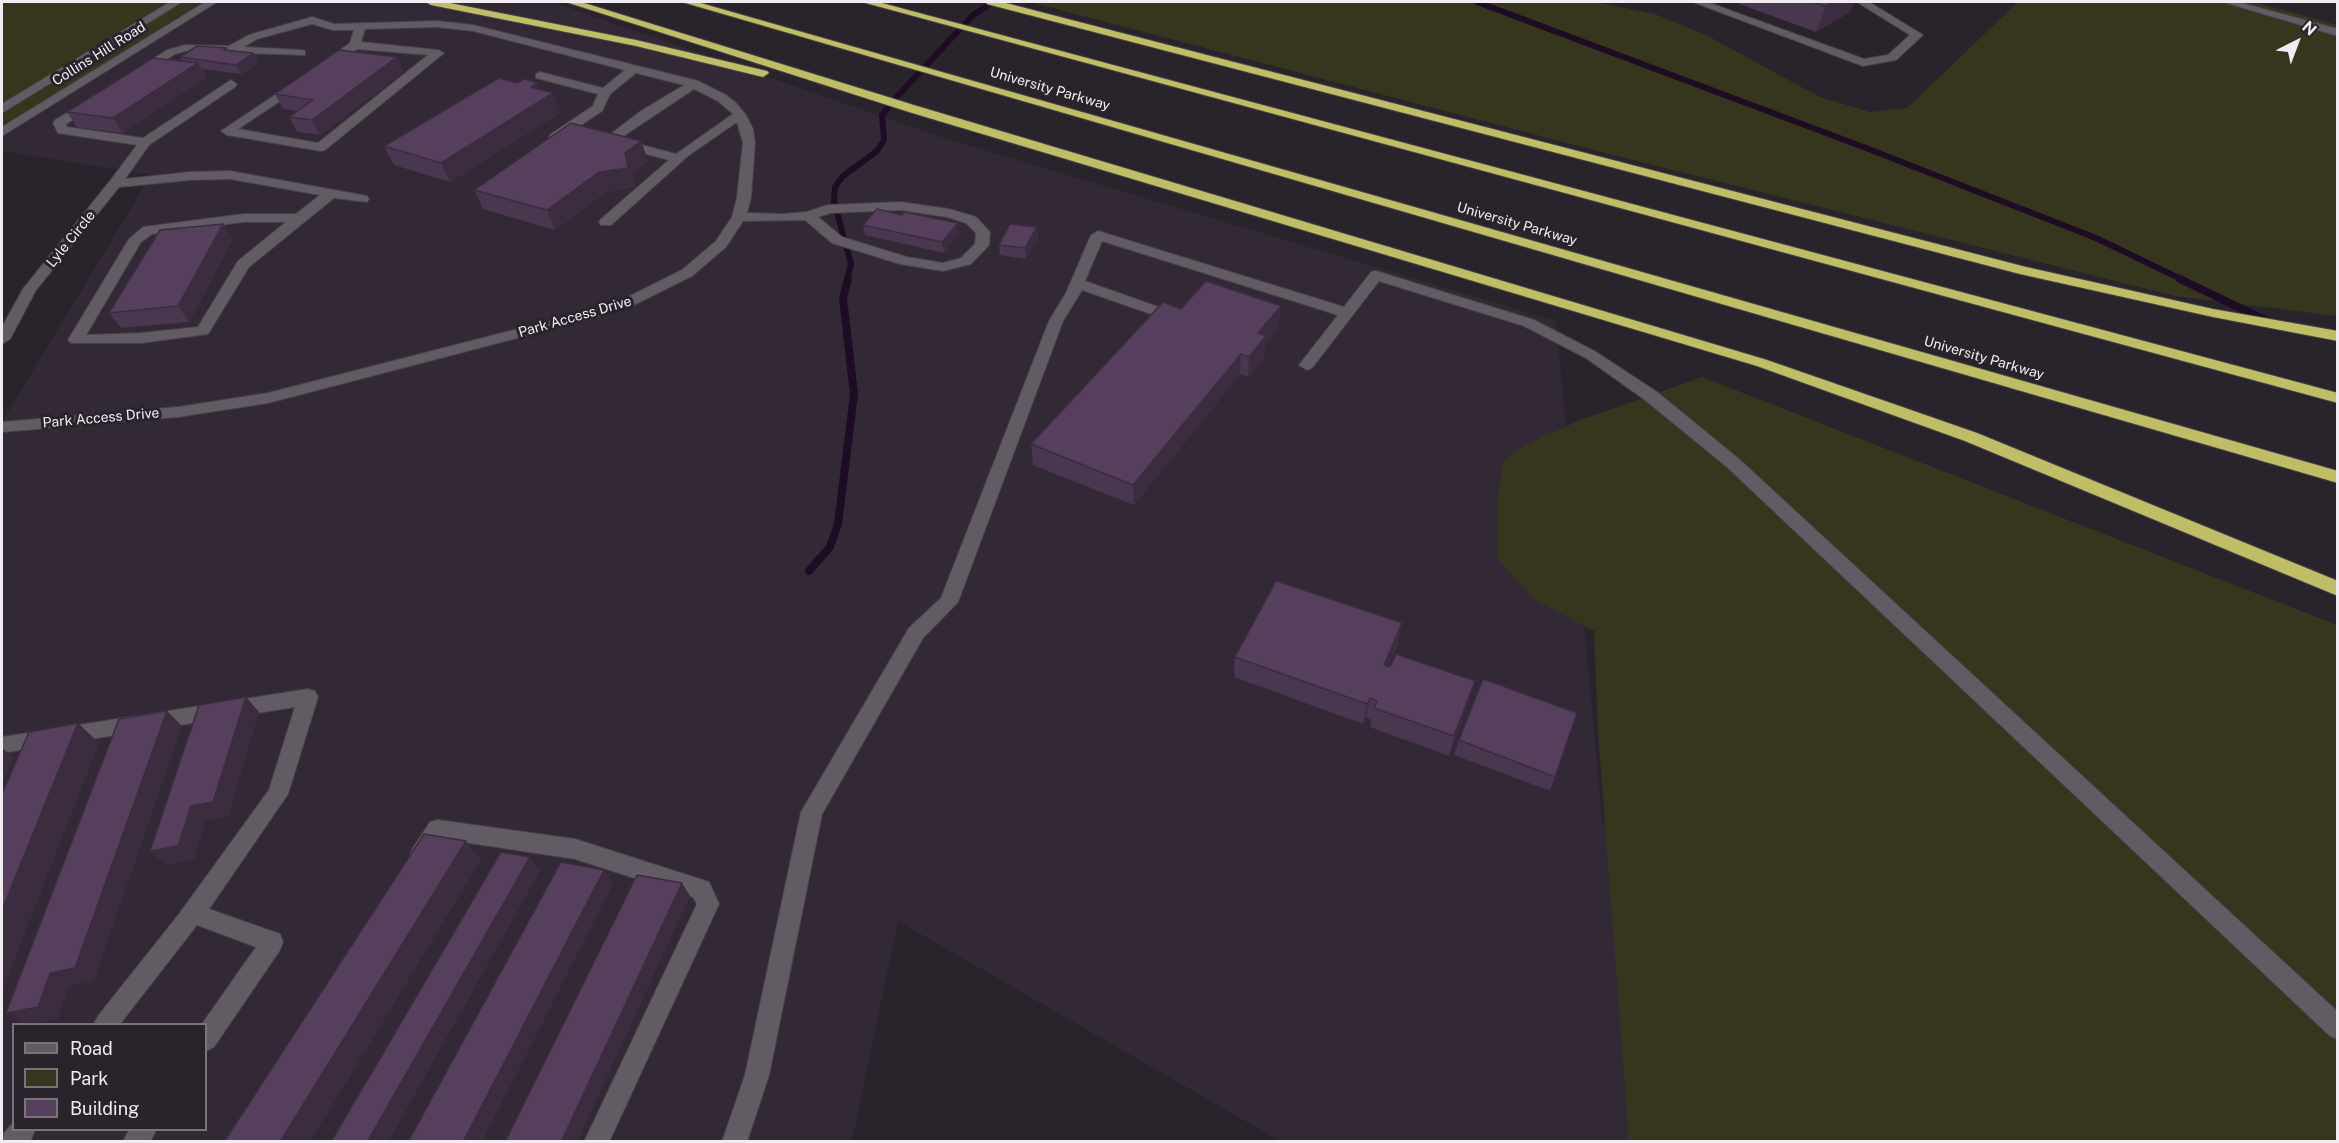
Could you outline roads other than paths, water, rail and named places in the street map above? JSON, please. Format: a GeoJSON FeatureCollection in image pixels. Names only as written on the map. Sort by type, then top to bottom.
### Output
{"type":"FeatureCollection","features":[{"type":"Feature","properties":{"kind":"highway"},"geometry":{"type":"LineString","coordinates":[[430,2],[646,45],[913,109]]}},
{"type":"Feature","properties":{"kind":"highway"},"geometry":{"type":"LineString","coordinates":[[572,2],[913,109],[1659,331],[1806,378],[1971,438],[2337,589]]}},
{"type":"Feature","properties":{"kind":"highway","name":"University Parkway"},"geometry":{"type":"LineString","coordinates":[[687,2],[2337,477]]}},
{"type":"Feature","properties":{"kind":"highway"},"geometry":{"type":"LineString","coordinates":[[867,2],[2337,398]]}},
{"type":"Feature","properties":{"kind":"highway"},"geometry":{"type":"LineString","coordinates":[[995,2],[2025,271],[2213,313],[2337,336]]}},
{"type":"Feature","properties":{"kind":"street","name":"Collins Hill Road"},"geometry":{"type":"LineString","coordinates":[[2,109],[177,2]]}},
{"type":"Feature","properties":{"kind":"street","name":"Collins Hill Road"},"geometry":{"type":"LineString","coordinates":[[2,132],[212,2]]}},
{"type":"Feature","properties":{"kind":"street"},"geometry":{"type":"LineString","coordinates":[[1698,2],[1863,63],[1892,58],[1917,35],[1862,2]]}},
{"type":"Feature","properties":{"kind":"street"},"geometry":{"type":"LineString","coordinates":[[2228,2],[2337,33]]}},
{"type":"Feature","properties":{"kind":"street"},"geometry":{"type":"LineString","coordinates":[[229,51],[253,37],[312,20],[333,27],[411,23],[473,28],[694,84],[722,98],[740,115],[678,158],[606,222]]}},
{"type":"Feature","properties":{"kind":"street"},"geometry":{"type":"LineString","coordinates":[[356,45],[438,53],[321,147],[226,131],[356,45],[361,25]]}},
{"type":"Feature","properties":{"kind":"street"},"geometry":{"type":"LineString","coordinates":[[134,76],[171,52],[185,48],[301,54]]}},
{"type":"Feature","properties":{"kind":"street"},"geometry":{"type":"LineString","coordinates":[[544,144],[598,108],[605,92],[634,69]]}},
{"type":"Feature","properties":{"kind":"street"},"geometry":{"type":"LineString","coordinates":[[540,76],[605,92]]}},
{"type":"Feature","properties":{"kind":"street"},"geometry":{"type":"LineString","coordinates":[[96,99],[59,123],[62,130],[145,142],[231,84]]}},
{"type":"Feature","properties":{"kind":"street"},"geometry":{"type":"LineString","coordinates":[[678,158],[609,140],[645,114],[694,84]]}},
{"type":"Feature","properties":{"kind":"street","name":"Park Access Drive"},"geometry":{"type":"LineString","coordinates":[[2,427],[178,412],[268,398],[589,315],[631,301],[687,273],[721,244],[739,217],[744,197],[749,143],[747,129],[740,115]]}},
{"type":"Feature","properties":{"kind":"street","name":"Lyle Circle"},"geometry":{"type":"LineString","coordinates":[[2,339],[30,289],[115,184],[145,142]]}},
{"type":"Feature","properties":{"kind":"street"},"geometry":{"type":"LineString","coordinates":[[115,184],[190,176],[230,175],[362,199]]}},
{"type":"Feature","properties":{"kind":"street"},"geometry":{"type":"LineString","coordinates":[[299,218],[244,218],[148,230],[136,239],[76,340],[141,338],[203,331],[243,264],[332,193]]}},
{"type":"Feature","properties":{"kind":"street"},"geometry":{"type":"LineString","coordinates":[[739,217],[808,216],[828,209],[901,206],[949,213],[971,220],[983,232],[982,245],[966,261],[943,267],[933,266],[905,261],[837,240],[808,216]]}},
{"type":"Feature","properties":{"kind":"street"},"geometry":{"type":"LineString","coordinates":[[734,1142],[757,1075],[812,812],[915,633],[949,602],[1056,321],[1077,283],[1098,235],[1347,313]]}},
{"type":"Feature","properties":{"kind":"street"},"geometry":{"type":"LineString","coordinates":[[1307,365],[1376,275],[1529,323],[1591,355],[1651,396],[1734,463],[2337,1028]]}},
{"type":"Feature","properties":{"kind":"street"},"geometry":{"type":"LineString","coordinates":[[1077,283],[1176,318]]}},
{"type":"Feature","properties":{"kind":"street"},"geometry":{"type":"LineString","coordinates":[[2,745],[308,697],[278,794],[193,913],[107,1023]]}},
{"type":"Feature","properties":{"kind":"street"},"geometry":{"type":"LineString","coordinates":[[407,876],[438,829],[575,849],[701,889],[708,904],[596,1142]]}},
{"type":"Feature","properties":{"kind":"street"},"geometry":{"type":"LineString","coordinates":[[193,913],[272,942],[207,1038]]}},
{"type":"Feature","properties":{"kind":"waterway"},"geometry":{"type":"LineString","coordinates":[[847,280],[851,264],[834,201],[835,187],[843,176],[877,151],[884,140],[882,115],[894,100],[973,15],[994,2]]}},
{"type":"Feature","properties":{"kind":"waterway"},"geometry":{"type":"LineString","coordinates":[[1477,2],[1866,148],[2096,238],[2183,280]]}},
{"type":"Feature","properties":{"kind":"waterway"},"geometry":{"type":"LineString","coordinates":[[809,571],[830,547],[838,524],[854,394],[843,298],[848,279]]}},
{"type":"Feature","properties":{"kind":"waterway"},"geometry":{"type":"LineString","coordinates":[[2180,279],[2265,320]]}}]}
